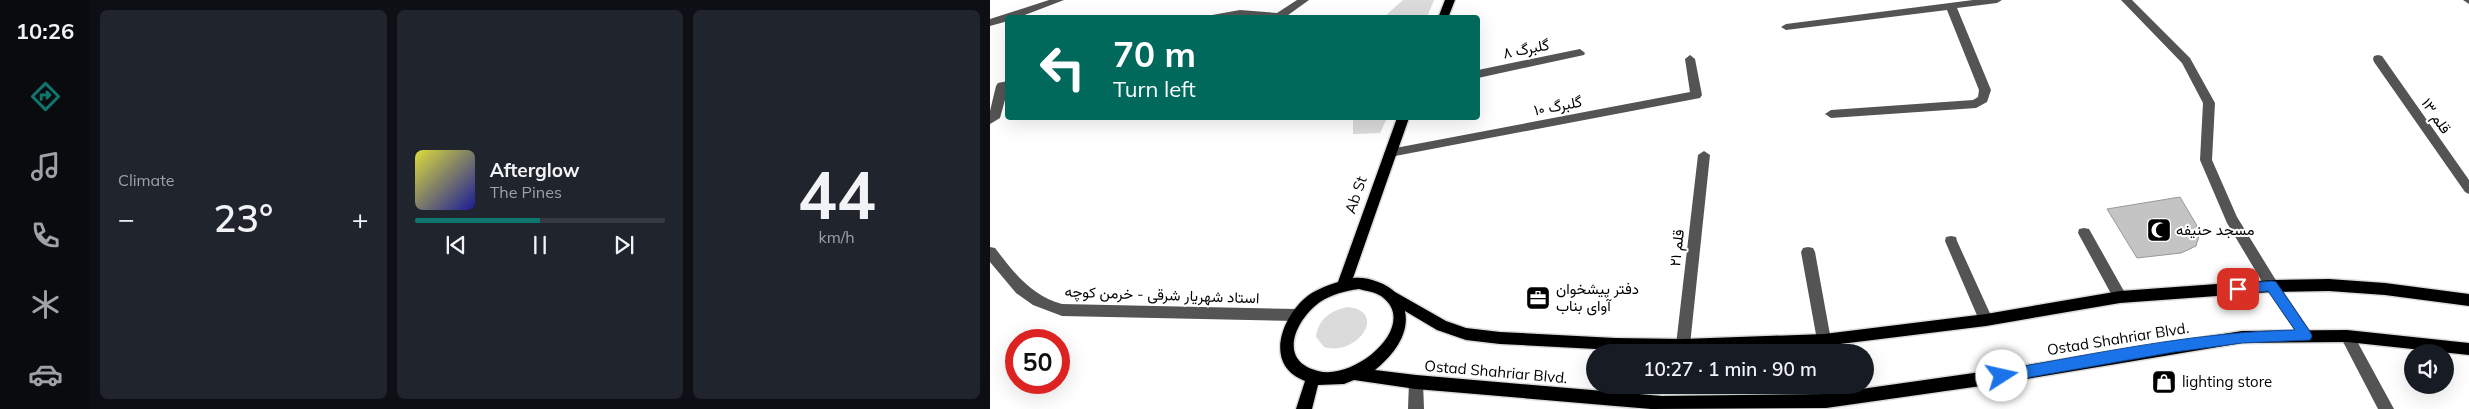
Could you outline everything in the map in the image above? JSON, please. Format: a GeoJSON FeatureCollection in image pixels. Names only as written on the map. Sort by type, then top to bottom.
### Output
{"type":"FeatureCollection","features":[{"type":"Feature","properties":{"kind":"main road"},"geometry":{"type":"LineString","coordinates":[[1444,15],[1450,0]]}},
{"type":"Feature","properties":{"kind":"main road","name":"Ab St"},"geometry":{"type":"LineString","coordinates":[[1344,285],[1402,120]]}},
{"type":"Feature","properties":{"kind":"main road"},"geometry":{"type":"LineString","coordinates":[[1711,344],[1824,340],[1986,320],[2120,297],[2272,286],[2329,284],[2469,300]]}},
{"type":"Feature","properties":{"kind":"main road"},"geometry":{"type":"LineString","coordinates":[[1393,297],[1399,309],[1400,322],[1396,337],[1386,352],[1372,365],[1355,374],[1326,380],[1313,378],[1298,371],[1289,360],[1286,346],[1288,330],[1297,315],[1310,302],[1326,292],[1344,285],[1372,285],[1384,289],[1393,297],[1442,326],[1466,334],[1500,338],[1615,344]]}},
{"type":"Feature","properties":{"kind":"main road","name":"Ostad Shahriar Blvd."},"geometry":{"type":"LineString","coordinates":[[1355,374],[1416,382],[1662,406],[1826,401],[2002,376],[2174,346],[2242,337],[2347,336],[2469,349]]}},
{"type":"Feature","properties":{"kind":"main road"},"geometry":{"type":"LineString","coordinates":[[1304,409],[1313,378]]}},
{"type":"Feature","properties":{"kind":"street"},"geometry":{"type":"LineString","coordinates":[[1014,15],[1059,0]]}},
{"type":"Feature","properties":{"kind":"street"},"geometry":{"type":"LineString","coordinates":[[1281,15],[1304,0]]}},
{"type":"Feature","properties":{"kind":"street"},"geometry":{"type":"LineString","coordinates":[[1786,27],[1997,0]]}},
{"type":"Feature","properties":{"kind":"street"},"geometry":{"type":"LineString","coordinates":[[2126,0],[2186,61],[2209,103],[2206,160],[2231,219],[2272,286],[2306,336]]}},
{"type":"Feature","properties":{"kind":"street"},"geometry":{"type":"LineString","coordinates":[[1831,114],[1976,104],[1983,99],[1985,90],[1951,7]]}},
{"type":"Feature","properties":{"kind":"street"},"geometry":{"type":"LineString","coordinates":[[1229,15],[1240,13],[1266,15]]}},
{"type":"Feature","properties":{"kind":"street"},"geometry":{"type":"LineString","coordinates":[[990,23],[1005,18]]}},
{"type":"Feature","properties":{"kind":"street","name":"گلبرگ ۸"},"geometry":{"type":"LineString","coordinates":[[1480,74],[1580,53]]}},
{"type":"Feature","properties":{"kind":"street","name":"گلبرگ ۱۰"},"geometry":{"type":"LineString","coordinates":[[1390,152],[1696,95],[1690,60]]}},
{"type":"Feature","properties":{"kind":"street","name":"قلم ۱۳"},"geometry":{"type":"LineString","coordinates":[[2378,60],[2469,189]]}},
{"type":"Feature","properties":{"kind":"street"},"geometry":{"type":"LineString","coordinates":[[990,120],[994,118],[1002,86],[1005,86]]}},
{"type":"Feature","properties":{"kind":"street","name":"قلم ۲۱"},"geometry":{"type":"LineString","coordinates":[[1683,344],[1704,155]]}},
{"type":"Feature","properties":{"kind":"street"},"geometry":{"type":"LineString","coordinates":[[2084,233],[2120,297]]}},
{"type":"Feature","properties":{"kind":"street"},"geometry":{"type":"LineString","coordinates":[[1951,241],[1986,320]]}},
{"type":"Feature","properties":{"kind":"street","name":"استاد شهریار شرقی - خرمن کوچه"},"geometry":{"type":"LineString","coordinates":[[990,252],[1024,294],[1044,305],[1062,310],[1297,315]]}},
{"type":"Feature","properties":{"kind":"street"},"geometry":{"type":"LineString","coordinates":[[1808,252],[1824,340]]}},
{"type":"Feature","properties":{"kind":"street"},"geometry":{"type":"LineString","coordinates":[[2347,336],[2386,409]]}},
{"type":"Feature","properties":{"kind":"street"},"geometry":{"type":"LineString","coordinates":[[1416,382],[1416,409]]}},
{"type":"Feature","properties":{"kind":"shaded area"},"geometry":{"type":"Polygon","coordinates":[[[1403,0],[1434,0],[1428,15],[1386,15],[1403,0]]]}},
{"type":"Feature","properties":{"kind":"shaded area"},"geometry":{"type":"Polygon","coordinates":[[[1353,120],[1386,120],[1380,133],[1353,134],[1353,120]]]}},
{"type":"Feature","properties":{"kind":"shaded area"},"geometry":{"type":"Polygon","coordinates":[[[1348,307],[1360,310],[1366,316],[1367,324],[1364,332],[1348,346],[1324,347],[1316,337],[1319,325],[1326,316],[1336,310],[1348,307]]]}},
{"type":"Feature","properties":{"kind":"building","name":"مسجد حنیفه"},"geometry":{"type":"Polygon","coordinates":[[[2180,197],[2196,224],[2199,236],[2196,246],[2181,253],[2137,258],[2107,209],[2180,197]]]}},
{"type":"Feature","properties":{"kind":"place","name":"مسجد حنیفه"},"geometry":{"type":"Point","coordinates":[2159,230]}},
{"type":"Feature","properties":{"kind":"place","name":"دفتر پیشخوان آوای بناب"},"geometry":{"type":"Point","coordinates":[1538,298]}},
{"type":"Feature","properties":{"kind":"place","name":"lighting store"},"geometry":{"type":"Point","coordinates":[2164,382]}},
{"type":"Feature","properties":{"kind":"route"},"geometry":{"type":"LineString","coordinates":[[2002,376],[2174,346],[2242,337],[2306,336],[2272,286],[2238,289]]}}]}
